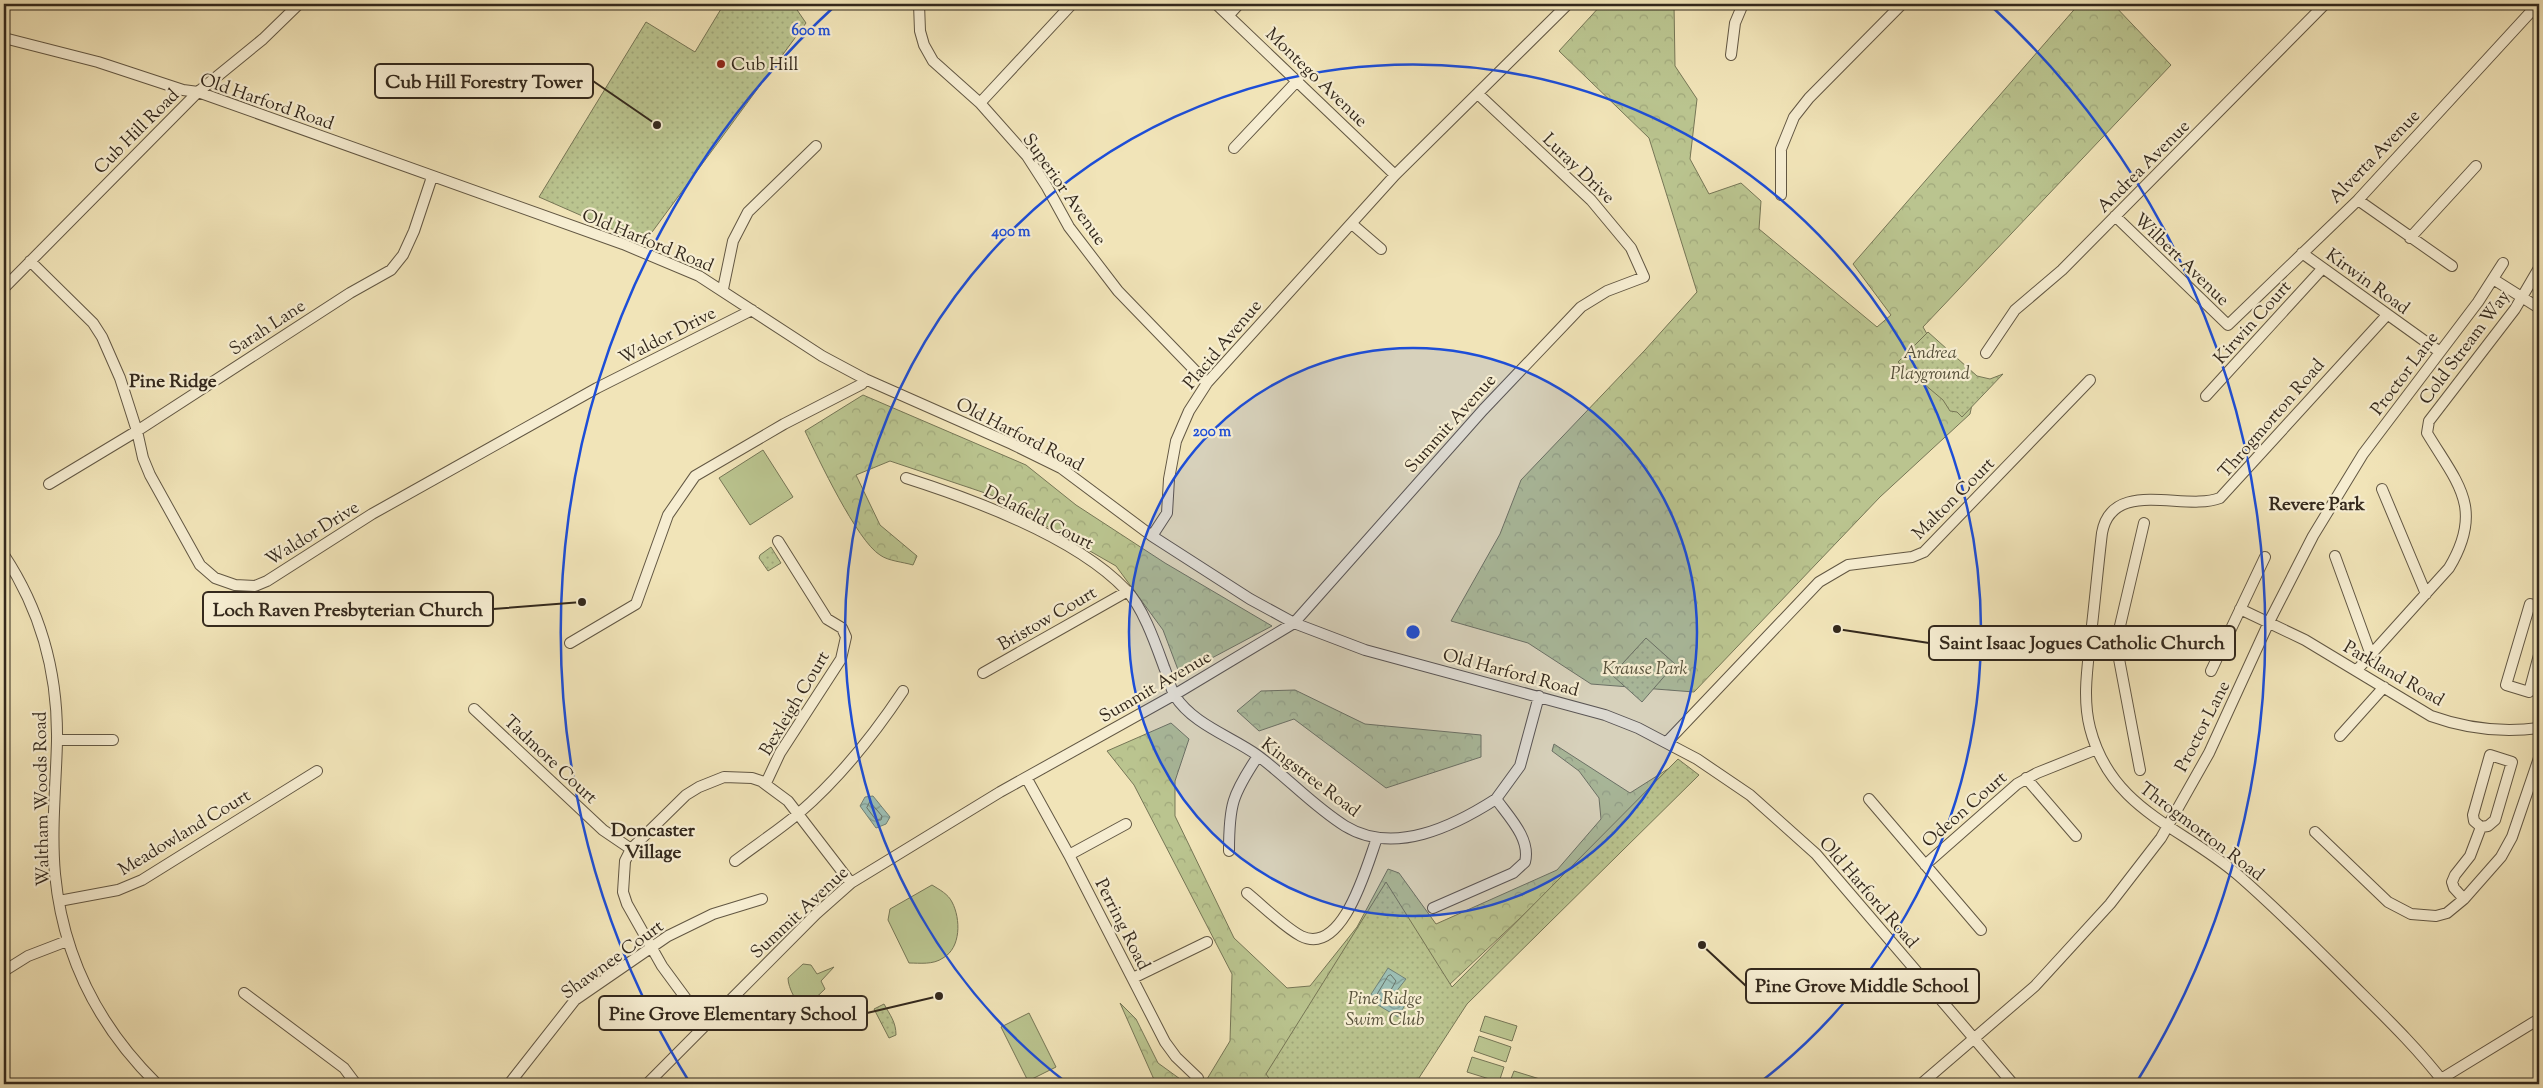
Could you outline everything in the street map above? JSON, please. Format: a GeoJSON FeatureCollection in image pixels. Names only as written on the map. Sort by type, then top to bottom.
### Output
{"type":"FeatureCollection","features":[{"type":"Feature","properties":{"kind":"street","name":"Cub Hill Road"},"geometry":{"type":"LineString","coordinates":[[4,288],[198,92],[263,38],[299,4]]}},
{"type":"Feature","properties":{"kind":"street","name":"Superior Avenue"},"geometry":{"type":"LineString","coordinates":[[919,4],[920,31],[924,45],[934,61],[980,103],[1027,156],[1047,187],[1068,227],[1118,291],[1207,383]]}},
{"type":"Feature","properties":{"kind":"street"},"geometry":{"type":"LineString","coordinates":[[980,103],[1072,4]]}},
{"type":"Feature","properties":{"kind":"street","name":"Montego Avenue"},"geometry":{"type":"LineString","coordinates":[[1216,4],[1298,80],[1395,175]]}},
{"type":"Feature","properties":{"kind":"street"},"geometry":{"type":"LineString","coordinates":[[1228,15],[1239,4]]}},
{"type":"Feature","properties":{"kind":"street","name":"Placid Avenue"},"geometry":{"type":"LineString","coordinates":[[1152,536],[1166,513],[1168,479],[1176,441],[1190,411],[1207,383],[1395,175],[1568,4]]}},
{"type":"Feature","properties":{"kind":"street"},"geometry":{"type":"LineString","coordinates":[[1731,55],[1735,24],[1743,4]]}},
{"type":"Feature","properties":{"kind":"street"},"geometry":{"type":"LineString","coordinates":[[1781,195],[1781,149],[1794,117],[1808,98],[1902,4]]}},
{"type":"Feature","properties":{"kind":"street","name":"Andrea Avenue"},"geometry":{"type":"LineString","coordinates":[[1986,353],[2015,310],[2062,270],[2325,4]]}},
{"type":"Feature","properties":{"kind":"street","name":"Alverta Avenue"},"geometry":{"type":"LineString","coordinates":[[2228,325],[2358,200],[2538,4]]}},
{"type":"Feature","properties":{"kind":"street","name":"Old Harford Road"},"geometry":{"type":"LineString","coordinates":[[4,38],[66,53],[183,90],[198,92],[642,252],[684,269],[723,290],[822,356],[865,379],[1061,468],[1152,536],[1243,594],[1294,623],[1332,639],[1373,652],[1605,715],[1667,742],[1728,779],[1797,834],[2013,1084]]}},
{"type":"Feature","properties":{"kind":"street"},"geometry":{"type":"LineString","coordinates":[[1234,148],[1298,80]]}},
{"type":"Feature","properties":{"kind":"street","name":"Luray Drive"},"geometry":{"type":"LineString","coordinates":[[1478,94],[1592,200],[1631,248],[1644,277]]}},
{"type":"Feature","properties":{"kind":"street"},"geometry":{"type":"LineString","coordinates":[[723,290],[733,241],[748,212],[816,146]]}},
{"type":"Feature","properties":{"kind":"street"},"geometry":{"type":"LineString","coordinates":[[2410,238],[2476,166]]}},
{"type":"Feature","properties":{"kind":"street","name":"Sarah Lane"},"geometry":{"type":"LineString","coordinates":[[49,484],[137,431],[350,293],[391,270],[403,255],[414,231],[432,177]]}},
{"type":"Feature","properties":{"kind":"street"},"geometry":{"type":"LineString","coordinates":[[2358,200],[2452,266]]}},
{"type":"Feature","properties":{"kind":"street","name":"Wilbert Avenue"},"geometry":{"type":"LineString","coordinates":[[2115,216],[2228,325]]}},
{"type":"Feature","properties":{"kind":"street"},"geometry":{"type":"LineString","coordinates":[[1352,224],[1381,250]]}},
{"type":"Feature","properties":{"kind":"street","name":"Kirwin Road"},"geometry":{"type":"LineString","coordinates":[[2302,253],[2440,352]]}},
{"type":"Feature","properties":{"kind":"street","name":"Waldor Drive"},"geometry":{"type":"LineString","coordinates":[[30,261],[93,324],[102,337],[120,378],[137,431],[143,458],[150,475],[200,565],[208,573],[224,582],[255,586],[267,581],[372,514],[598,388],[752,310]]}},
{"type":"Feature","properties":{"kind":"street","name":"Proctor Lane"},"geometry":{"type":"LineString","coordinates":[[1921,1084],[2035,986],[2110,904],[2167,827],[2209,753],[2269,622],[2313,536],[2363,454],[2494,279],[2503,263]]}},
{"type":"Feature","properties":{"kind":"street","name":"Cold Stream Way"},"geometry":{"type":"LineString","coordinates":[[2357,670],[2450,568],[2459,552],[2465,527],[2464,503],[2461,489],[2452,471],[2427,433],[2428,421],[2522,297],[2539,268]]}},
{"type":"Feature","properties":{"kind":"street","name":"Kirwin Court"},"geometry":{"type":"LineString","coordinates":[[2206,396],[2322,269]]}},
{"type":"Feature","properties":{"kind":"street","name":"Summit Avenue"},"geometry":{"type":"LineString","coordinates":[[647,1084],[816,914],[851,883],[1000,792],[1027,779],[1174,695],[1294,623],[1471,424],[1580,307],[1607,291],[1644,277]]}},
{"type":"Feature","properties":{"kind":"street"},"geometry":{"type":"LineString","coordinates":[[2494,279],[2539,308]]}},
{"type":"Feature","properties":{"kind":"street","name":"Throgmorton Road"},"geometry":{"type":"LineString","coordinates":[[2387,315],[2220,498],[2200,503],[2137,500],[2119,506],[2112,513],[2102,532],[2087,670],[2087,709],[2097,749],[2106,767],[2123,791],[2141,808],[2236,874],[2285,918],[2391,1023],[2443,1082]]}},
{"type":"Feature","properties":{"kind":"street"},"geometry":{"type":"LineString","coordinates":[[570,643],[636,604],[668,515],[695,476],[784,424],[862,384],[865,379]]}},
{"type":"Feature","properties":{"kind":"street","name":"Malton Court"},"geometry":{"type":"LineString","coordinates":[[1667,742],[1819,582],[1848,565],[1912,557],[1924,552],[2090,380]]}},
{"type":"Feature","properties":{"kind":"street","name":"Delafield Court"},"geometry":{"type":"LineString","coordinates":[[906,478],[949,492],[1033,528],[1088,558],[1128,591],[1158,650],[1174,695]]}},
{"type":"Feature","properties":{"kind":"street"},"geometry":{"type":"LineString","coordinates":[[2382,489],[2426,594]]}},
{"type":"Feature","properties":{"kind":"street"},"geometry":{"type":"LineString","coordinates":[[2140,770],[2116,642],[2144,523]]}},
{"type":"Feature","properties":{"kind":"street","name":"Bexleigh Court"},"geometry":{"type":"LineString","coordinates":[[766,783],[780,754],[841,659],[846,637],[842,628],[828,619],[778,541]]}},
{"type":"Feature","properties":{"kind":"street","name":"Waltham Woods Road"},"geometry":{"type":"LineString","coordinates":[[4,555],[28,596],[47,648],[56,696],[57,740],[54,844],[59,901],[67,941],[83,983],[106,1024],[121,1046],[157,1084]]}},
{"type":"Feature","properties":{"kind":"street"},"geometry":{"type":"LineString","coordinates":[[2335,556],[2371,655]]}},
{"type":"Feature","properties":{"kind":"street"},"geometry":{"type":"LineString","coordinates":[[2211,671],[2264,557]]}},
{"type":"Feature","properties":{"kind":"street","name":"Bristow Court"},"geometry":{"type":"LineString","coordinates":[[983,673],[1128,591]]}},
{"type":"Feature","properties":{"kind":"street"},"geometry":{"type":"LineString","coordinates":[[2539,607],[2530,604],[2506,685],[2528,692],[2539,655]]}},
{"type":"Feature","properties":{"kind":"street","name":"Parkland Road"},"geometry":{"type":"LineString","coordinates":[[2240,609],[2269,622],[2357,670],[2415,708],[2450,723],[2491,731],[2539,728]]}},
{"type":"Feature","properties":{"kind":"street"},"geometry":{"type":"LineString","coordinates":[[2090,640],[2116,642]]}},
{"type":"Feature","properties":{"kind":"street"},"geometry":{"type":"LineString","coordinates":[[2340,736],[2384,687]]}},
{"type":"Feature","properties":{"kind":"street"},"geometry":{"type":"LineString","coordinates":[[735,861],[798,814],[850,763],[883,721],[903,690]]}},
{"type":"Feature","properties":{"kind":"street","name":"Kingstree Road"},"geometry":{"type":"LineString","coordinates":[[1174,695],[1200,721],[1258,756],[1345,826],[1377,838],[1414,836],[1438,829],[1468,817],[1496,799],[1506,789],[1520,766],[1539,696]]}},
{"type":"Feature","properties":{"kind":"street","name":"Tadmore Court"},"geometry":{"type":"LineString","coordinates":[[474,709],[603,830],[631,849]]}},
{"type":"Feature","properties":{"kind":"street"},"geometry":{"type":"LineString","coordinates":[[57,740],[113,740]]}},
{"type":"Feature","properties":{"kind":"street","name":"Odeon Court"},"geometry":{"type":"LineString","coordinates":[[1925,865],[1951,840],[2026,778],[2097,749]]}},
{"type":"Feature","properties":{"kind":"street"},"geometry":{"type":"LineString","coordinates":[[1229,851],[1229,819],[1233,801],[1239,785],[1258,756]]}},
{"type":"Feature","properties":{"kind":"street"},"geometry":{"type":"LineString","coordinates":[[2490,756],[2512,762],[2495,820],[2488,826],[2480,827],[2474,821],[2473,815],[2490,756]]}},
{"type":"Feature","properties":{"kind":"street"},"geometry":{"type":"LineString","coordinates":[[2315,832],[2388,902],[2401,911],[2424,916],[2436,916],[2447,913],[2464,899],[2501,857],[2512,837],[2539,758]]}},
{"type":"Feature","properties":{"kind":"street","name":"Meadowland Court"},"geometry":{"type":"LineString","coordinates":[[59,901],[118,890],[142,880],[317,770]]}},
{"type":"Feature","properties":{"kind":"street"},"geometry":{"type":"LineString","coordinates":[[709,1021],[674,983],[627,904],[623,892],[625,861],[631,849],[686,795],[724,777],[752,778],[766,783],[778,791],[798,814],[851,883]]}},
{"type":"Feature","properties":{"kind":"street","name":"Odeon Court"},"geometry":{"type":"LineString","coordinates":[[2026,778],[2076,836]]}},
{"type":"Feature","properties":{"kind":"street","name":"Perring Road"},"geometry":{"type":"LineString","coordinates":[[1027,779],[1069,855],[1164,1042],[1176,1058],[1198,1078]]}},
{"type":"Feature","properties":{"kind":"street"},"geometry":{"type":"LineString","coordinates":[[1433,908],[1513,873],[1525,862],[1526,849],[1524,840],[1496,799]]}},
{"type":"Feature","properties":{"kind":"street","name":"Odeon Court"},"geometry":{"type":"LineString","coordinates":[[1869,799],[1981,930]]}},
{"type":"Feature","properties":{"kind":"street"},"geometry":{"type":"LineString","coordinates":[[1069,855],[1126,824]]}},
{"type":"Feature","properties":{"kind":"street"},"geometry":{"type":"LineString","coordinates":[[2464,899],[2454,888],[2452,882],[2455,875],[2470,856],[2480,827]]}},
{"type":"Feature","properties":{"kind":"street"},"geometry":{"type":"LineString","coordinates":[[1247,893],[1302,936],[1312,939],[1324,938],[1334,932],[1352,904],[1377,838]]}},
{"type":"Feature","properties":{"kind":"street","name":"Shawnee Court"},"geometry":{"type":"LineString","coordinates":[[509,1084],[575,1000],[653,947],[695,922],[762,899]]}},
{"type":"Feature","properties":{"kind":"street"},"geometry":{"type":"LineString","coordinates":[[4,972],[28,956],[67,941]]}},
{"type":"Feature","properties":{"kind":"street"},"geometry":{"type":"LineString","coordinates":[[1133,978],[1207,942]]}},
{"type":"Feature","properties":{"kind":"street"},"geometry":{"type":"LineString","coordinates":[[244,993],[344,1068],[356,1084]]}},
{"type":"Feature","properties":{"kind":"street"},"geometry":{"type":"LineString","coordinates":[[2443,1082],[2539,1019]]}},
{"type":"Feature","properties":{"kind":"green space"},"geometry":{"type":"Polygon","coordinates":[[[724,4],[793,4],[806,23],[644,243],[539,197],[646,22],[695,52],[724,4]]]}},
{"type":"Feature","properties":{"kind":"green space"},"geometry":{"type":"Polygon","coordinates":[[[1602,4],[1674,4],[1675,66],[1697,99],[1690,159],[1709,194],[1741,183],[1761,201],[1759,229],[1877,327],[1891,315],[1853,264],[2079,4],[2113,4],[2171,65],[1923,327],[1945,365],[1974,395],[1970,414],[1880,497],[1694,692],[1591,684],[1528,643],[1451,621],[1500,534],[1521,480],[1645,350],[1697,292],[1649,138],[1559,51],[1602,4]]]}},
{"type":"Feature","properties":{"kind":"green space","name":"Andrea Playground"},"geometry":{"type":"Polygon","coordinates":[[[1928,332],[1977,376],[1990,379],[2003,374],[1962,417],[1957,412],[1950,411],[1943,400],[1898,362],[1928,332]]]}},
{"type":"Feature","properties":{"kind":"green space"},"geometry":{"type":"Polygon","coordinates":[[[863,395],[1026,465],[1076,505],[1165,563],[1272,626],[1180,675],[1163,630],[1116,566],[994,496],[890,461],[856,475],[880,525],[917,556],[913,565],[883,557],[860,534],[828,478],[805,431],[863,395]]]}},
{"type":"Feature","properties":{"kind":"green space"},"geometry":{"type":"Polygon","coordinates":[[[763,450],[793,497],[750,525],[719,478],[763,450]]]}},
{"type":"Feature","properties":{"kind":"green space"},"geometry":{"type":"Polygon","coordinates":[[[771,547],[781,563],[768,571],[759,558],[760,555],[771,547]]]}},
{"type":"Feature","properties":{"kind":"green space","name":"Krause Park"},"geometry":{"type":"Polygon","coordinates":[[[1646,638],[1675,664],[1642,702],[1612,675],[1646,638]]]}},
{"type":"Feature","properties":{"kind":"green space"},"geometry":{"type":"Polygon","coordinates":[[[1295,690],[1365,724],[1481,735],[1481,757],[1386,788],[1294,719],[1259,731],[1237,711],[1261,691],[1295,690]]]}},
{"type":"Feature","properties":{"kind":"green space"},"geometry":{"type":"Polygon","coordinates":[[[1171,723],[1189,739],[1175,781],[1175,816],[1234,938],[1287,988],[1310,986],[1357,927],[1388,869],[1399,873],[1436,924],[1557,870],[1601,819],[1599,798],[1579,771],[1552,751],[1554,744],[1630,793],[1671,767],[1571,870],[1448,986],[1279,1084],[1204,1084],[1230,1041],[1232,974],[1134,785],[1107,751],[1171,723]]]}},
{"type":"Feature","properties":{"kind":"green space","name":"Pine Ridge Swim Club"},"geometry":{"type":"Polygon","coordinates":[[[1678,759],[1699,775],[1467,1004],[1415,1084],[1273,1084],[1266,1074],[1386,882],[1452,987],[1678,759]]]}},
{"type":"Feature","properties":{"kind":"green space"},"geometry":{"type":"Polygon","coordinates":[[[932,885],[946,894],[952,902],[958,925],[956,940],[949,953],[935,962],[909,963],[888,920],[890,909],[932,885]]]}},
{"type":"Feature","properties":{"kind":"green space"},"geometry":{"type":"Polygon","coordinates":[[[803,964],[811,965],[817,974],[834,967],[821,981],[825,989],[805,1008],[794,996],[788,978],[803,964]]]}},
{"type":"Feature","properties":{"kind":"green space"},"geometry":{"type":"Polygon","coordinates":[[[1120,1003],[1136,1019],[1158,1063],[1187,1084],[1156,1084],[1120,1003]]]}},
{"type":"Feature","properties":{"kind":"green space"},"geometry":{"type":"Polygon","coordinates":[[[884,1004],[896,1030],[896,1035],[889,1038],[874,1009],[884,1004]]]}},
{"type":"Feature","properties":{"kind":"green space"},"geometry":{"type":"Polygon","coordinates":[[[1029,1013],[1056,1067],[1028,1081],[1001,1027],[1029,1013]]]}},
{"type":"Feature","properties":{"kind":"green space"},"geometry":{"type":"Polygon","coordinates":[[[1485,1016],[1517,1026],[1512,1041],[1480,1031],[1485,1016]]]}},
{"type":"Feature","properties":{"kind":"green space"},"geometry":{"type":"Polygon","coordinates":[[[1479,1036],[1511,1047],[1506,1062],[1474,1051],[1479,1036]]]}},
{"type":"Feature","properties":{"kind":"green space"},"geometry":{"type":"Polygon","coordinates":[[[1472,1057],[1504,1067],[1499,1082],[1467,1072],[1472,1057]]]}},
{"type":"Feature","properties":{"kind":"green space"},"geometry":{"type":"Polygon","coordinates":[[[1514,1071],[1543,1080],[1542,1084],[1509,1084],[1514,1071]]]}},
{"type":"Feature","properties":{"kind":"water"},"geometry":{"type":"Polygon","coordinates":[[[873,796],[890,817],[886,824],[876,828],[860,806],[865,797],[873,796]]]}},
{"type":"Feature","properties":{"kind":"water"},"geometry":{"type":"Polygon","coordinates":[[[1388,968],[1406,979],[1392,997],[1405,1005],[1398,1017],[1368,999],[1388,968]]]}},
{"type":"Feature","properties":{"kind":"place","name":"Cub Hill"},"geometry":{"type":"Point","coordinates":[721,64]}},
{"type":"Feature","properties":{"kind":"place","name":"Cub Hill Forestry Tower"},"geometry":{"type":"Point","coordinates":[657,125]}},
{"type":"Feature","properties":{"kind":"place","name":"Loch Raven Presbyterian Church"},"geometry":{"type":"Point","coordinates":[582,602]}},
{"type":"Feature","properties":{"kind":"place","name":"Saint Isaac Jogues Catholic Church"},"geometry":{"type":"Point","coordinates":[1837,629]}},
{"type":"Feature","properties":{"kind":"place","name":"Pine Grove Middle School"},"geometry":{"type":"Point","coordinates":[1702,945]}},
{"type":"Feature","properties":{"kind":"place","name":"Pine Grove Elementary School"},"geometry":{"type":"Point","coordinates":[939,996]}},
{"type":"Feature","properties":{"kind":"district","name":"Pine Ridge"},"geometry":{"type":"Point","coordinates":[173,380]}},
{"type":"Feature","properties":{"kind":"district","name":"Revere Park"},"geometry":{"type":"Point","coordinates":[2317,503]}},
{"type":"Feature","properties":{"kind":"district","name":"Doncaster Village"},"geometry":{"type":"Point","coordinates":[653,840]}}]}
